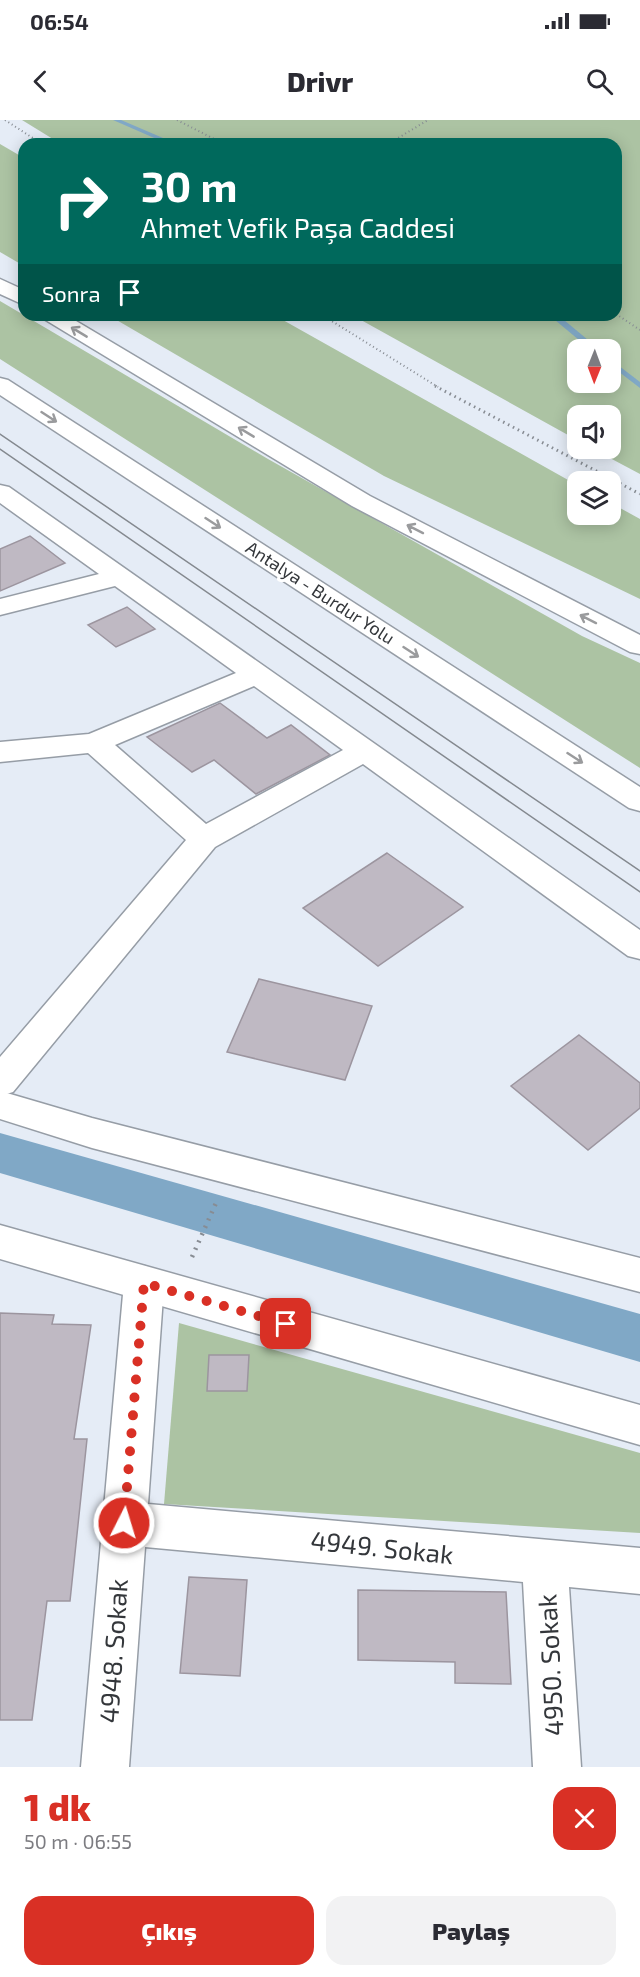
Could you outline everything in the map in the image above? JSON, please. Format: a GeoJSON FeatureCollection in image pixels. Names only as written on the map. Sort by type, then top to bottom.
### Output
{"type":"FeatureCollection","features":[{"type":"Feature","properties":{"kind":"main road"},"geometry":{"type":"LineString","coordinates":[[0,285],[18,296]]}},
{"type":"Feature","properties":{"kind":"main road"},"geometry":{"type":"LineString","coordinates":[[61,321],[361,501],[640,646]]}},
{"type":"Feature","properties":{"kind":"main road","name":"Antalya - Burdur Yolu"},"geometry":{"type":"LineString","coordinates":[[0,385],[640,801]]}},
{"type":"Feature","properties":{"kind":"main road"},"geometry":{"type":"LineString","coordinates":[[0,492],[640,947]]}},
{"type":"Feature","properties":{"kind":"main road"},"geometry":{"type":"LineString","coordinates":[[0,607],[119,577]]}},
{"type":"Feature","properties":{"kind":"main road"},"geometry":{"type":"LineString","coordinates":[[0,752],[93,743],[257,675]]}},
{"type":"Feature","properties":{"kind":"main road"},"geometry":{"type":"LineString","coordinates":[[93,743],[204,839]]}},
{"type":"Feature","properties":{"kind":"main road"},"geometry":{"type":"LineString","coordinates":[[0,1082],[204,839],[364,751]]}},
{"type":"Feature","properties":{"kind":"main road"},"geometry":{"type":"LineString","coordinates":[[0,1106],[103,1136],[640,1275]]}},
{"type":"Feature","properties":{"kind":"main road"},"geometry":{"type":"LineString","coordinates":[[0,1242],[640,1425]]}},
{"type":"Feature","properties":{"kind":"main road","name":"4948. Sokak"},"geometry":{"type":"LineString","coordinates":[[105,1767],[144,1283]]}},
{"type":"Feature","properties":{"kind":"main road","name":"4949. Sokak"},"geometry":{"type":"LineString","coordinates":[[124,1523],[640,1570]]}},
{"type":"Feature","properties":{"kind":"main road","name":"4950. Sokak"},"geometry":{"type":"LineString","coordinates":[[545,1563],[557,1767]]}},
{"type":"Feature","properties":{"kind":"path"},"geometry":{"type":"LineString","coordinates":[[5,120],[33,138]]}},
{"type":"Feature","properties":{"kind":"path"},"geometry":{"type":"LineString","coordinates":[[177,120],[212,138]]}},
{"type":"Feature","properties":{"kind":"path"},"geometry":{"type":"LineString","coordinates":[[398,138],[428,120]]}},
{"type":"Feature","properties":{"kind":"path"},"geometry":{"type":"LineString","coordinates":[[622,318],[640,330]]}},
{"type":"Feature","properties":{"kind":"path"},"geometry":{"type":"LineString","coordinates":[[332,321],[432,384],[640,494]]}},
{"type":"Feature","properties":{"kind":"path"},"geometry":{"type":"LineString","coordinates":[[204,1230],[218,1198]]}},
{"type":"Feature","properties":{"kind":"green space"},"geometry":{"type":"Polygon","coordinates":[[[22,120],[640,120],[640,474],[612,459],[621,459],[621,405],[567,405],[567,434],[363,321],[622,321],[622,138],[51,138],[22,120]]]}},
{"type":"Feature","properties":{"kind":"green space"},"geometry":{"type":"Polygon","coordinates":[[[0,144],[18,154],[18,262],[0,252],[0,144]]]}},
{"type":"Feature","properties":{"kind":"green space"},"geometry":{"type":"Polygon","coordinates":[[[0,301],[18,312],[18,321],[34,321],[268,459],[582,636],[640,663],[640,768],[0,359],[0,301]]]}},
{"type":"Feature","properties":{"kind":"green space"},"geometry":{"type":"Polygon","coordinates":[[[118,321],[285,321],[567,479],[567,525],[621,525],[621,509],[640,519],[640,599],[384,476],[118,321]]]}},
{"type":"Feature","properties":{"kind":"green space"},"geometry":{"type":"Polygon","coordinates":[[[179,1323],[640,1453],[640,1533],[164,1504],[179,1323]]]}},
{"type":"Feature","properties":{"kind":"building"},"geometry":{"type":"Polygon","coordinates":[[[30,536],[65,563],[0,591],[0,549],[30,536]]]}},
{"type":"Feature","properties":{"kind":"building"},"geometry":{"type":"Polygon","coordinates":[[[127,607],[155,629],[116,647],[88,625],[127,607]]]}},
{"type":"Feature","properties":{"kind":"building"},"geometry":{"type":"Polygon","coordinates":[[[220,703],[267,738],[291,725],[330,755],[256,794],[214,760],[192,772],[147,737],[220,703]]]}},
{"type":"Feature","properties":{"kind":"building"},"geometry":{"type":"Polygon","coordinates":[[[387,853],[463,907],[378,966],[303,908],[387,853]]]}},
{"type":"Feature","properties":{"kind":"building"},"geometry":{"type":"Polygon","coordinates":[[[259,979],[372,1006],[345,1080],[227,1052],[259,979]]]}},
{"type":"Feature","properties":{"kind":"building"},"geometry":{"type":"Polygon","coordinates":[[[579,1035],[640,1083],[640,1108],[588,1150],[511,1086],[579,1035]]]}},
{"type":"Feature","properties":{"kind":"building"},"geometry":{"type":"Polygon","coordinates":[[[0,1313],[54,1315],[52,1324],[91,1325],[74,1439],[87,1439],[70,1601],[47,1601],[32,1720],[0,1720],[0,1313]]]}},
{"type":"Feature","properties":{"kind":"building"},"geometry":{"type":"Polygon","coordinates":[[[209,1355],[249,1355],[247,1391],[207,1391],[209,1355]]]}},
{"type":"Feature","properties":{"kind":"building"},"geometry":{"type":"Polygon","coordinates":[[[189,1577],[247,1580],[240,1676],[180,1673],[189,1577]]]}},
{"type":"Feature","properties":{"kind":"building"},"geometry":{"type":"Polygon","coordinates":[[[358,1590],[506,1592],[511,1684],[455,1683],[455,1662],[358,1660],[358,1590]]]}},
{"type":"Feature","properties":{"kind":"waterway"},"geometry":{"type":"LineString","coordinates":[[116,120],[160,138]]}},
{"type":"Feature","properties":{"kind":"waterway"},"geometry":{"type":"LineString","coordinates":[[560,321],[582,339]]}},
{"type":"Feature","properties":{"kind":"waterway"},"geometry":{"type":"LineString","coordinates":[[621,370],[640,386]]}},
{"type":"Feature","properties":{"kind":"waterway"},"geometry":{"type":"LineString","coordinates":[[0,1153],[640,1338]]}},
{"type":"Feature","properties":{"kind":"tram line"},"geometry":{"type":"LineString","coordinates":[[0,434],[640,871]]}},
{"type":"Feature","properties":{"kind":"tram line"},"geometry":{"type":"LineString","coordinates":[[0,449],[640,892]]}},
{"type":"Feature","properties":{"kind":"route"},"geometry":{"type":"LineString","coordinates":[[124,1523],[144,1283],[286,1324]]}}]}
